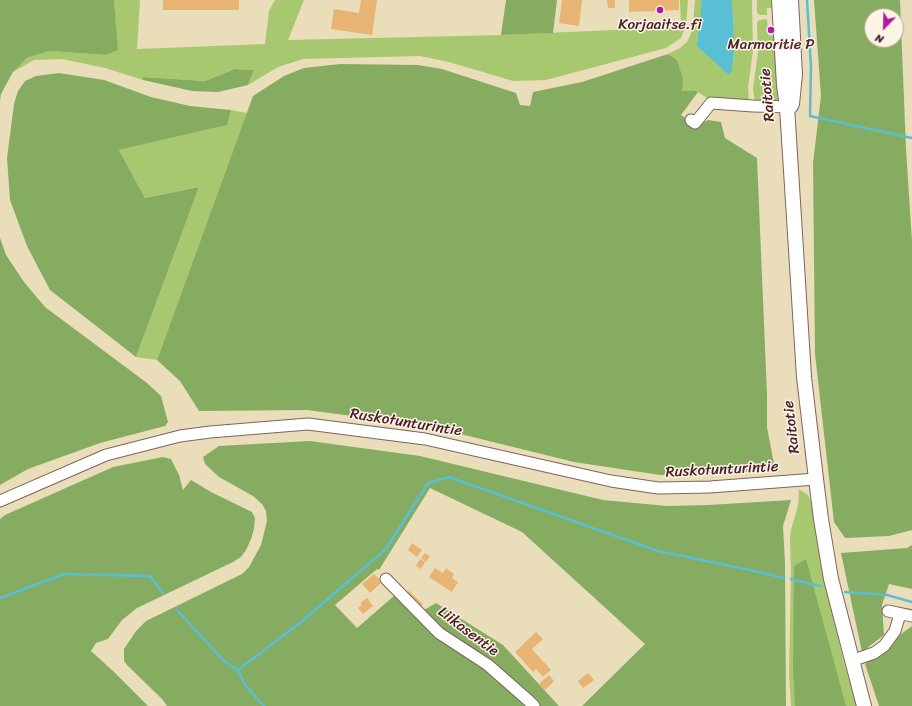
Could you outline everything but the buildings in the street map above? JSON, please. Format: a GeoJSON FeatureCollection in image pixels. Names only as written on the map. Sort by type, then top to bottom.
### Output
{"type":"FeatureCollection","features":[{"type":"Feature","properties":{"kind":"main road","name":"Raitotie"},"geometry":{"type":"LineString","coordinates":[[779,0],[784,85],[789,107]]}},
{"type":"Feature","properties":{"kind":"main road","name":"Raitotie"},"geometry":{"type":"LineString","coordinates":[[791,0],[795,74],[789,107],[789,138],[804,377],[821,519],[830,579],[864,706]]}},
{"type":"Feature","properties":{"kind":"street"},"geometry":{"type":"LineString","coordinates":[[692,120],[695,123],[711,103],[789,107]]}},
{"type":"Feature","properties":{"kind":"street","name":"Ruskotunturintie"},"geometry":{"type":"LineString","coordinates":[[0,501],[106,455],[172,438],[210,432],[308,424],[425,438],[611,481],[658,488],[710,487],[816,479]]}},
{"type":"Feature","properties":{"kind":"street","name":"Liikasentie"},"geometry":{"type":"LineString","coordinates":[[386,579],[440,633],[488,665],[534,706]]}},
{"type":"Feature","properties":{"kind":"street"},"geometry":{"type":"LineString","coordinates":[[888,611],[912,616]]}},
{"type":"Feature","properties":{"kind":"street"},"geometry":{"type":"LineString","coordinates":[[852,661],[874,653],[884,646],[895,631],[900,614]]}},
{"type":"Feature","properties":{"kind":"green space"},"geometry":{"type":"Polygon","coordinates":[[[0,0],[114,0],[118,50],[106,55],[49,51],[27,58],[13,72],[1,94],[0,101],[0,0]]]}},
{"type":"Feature","properties":{"kind":"green space"},"geometry":{"type":"Polygon","coordinates":[[[114,0],[140,0],[137,49],[265,44],[269,11],[275,0],[304,0],[288,40],[501,35],[681,27],[680,0],[688,0],[686,24],[681,38],[666,48],[546,80],[513,81],[449,62],[420,56],[303,59],[278,67],[248,85],[254,70],[235,69],[205,81],[143,77],[143,80],[105,68],[62,59],[34,60],[13,72],[27,58],[49,51],[106,55],[117,50],[114,0]]]}},
{"type":"Feature","properties":{"kind":"green space"},"geometry":{"type":"Polygon","coordinates":[[[506,0],[557,0],[553,33],[501,35],[506,0]]]}},
{"type":"Feature","properties":{"kind":"green space"},"geometry":{"type":"Polygon","coordinates":[[[695,0],[752,0],[753,51],[748,87],[749,102],[710,100],[696,91],[682,91],[677,60],[668,54],[680,48],[687,42],[690,36],[693,25],[695,0]]]}},
{"type":"Feature","properties":{"kind":"green space"},"geometry":{"type":"Polygon","coordinates":[[[757,0],[773,0],[772,8],[767,8],[767,15],[760,15],[757,13],[757,0]]]}},
{"type":"Feature","properties":{"kind":"green space"},"geometry":{"type":"Polygon","coordinates":[[[814,0],[900,0],[900,8],[864,8],[864,48],[902,48],[912,241],[912,530],[889,536],[845,538],[834,522],[815,354],[813,163],[821,96],[814,0]]]}},
{"type":"Feature","properties":{"kind":"green space"},"geometry":{"type":"Polygon","coordinates":[[[767,19],[768,35],[773,36],[776,48],[780,99],[777,103],[755,103],[753,89],[758,52],[757,23],[760,20],[767,19]]]}},
{"type":"Feature","properties":{"kind":"green space"},"geometry":{"type":"Polygon","coordinates":[[[668,54],[677,60],[683,79],[682,91],[698,92],[681,115],[697,126],[708,120],[721,122],[725,138],[757,158],[767,394],[767,427],[774,464],[764,471],[660,475],[574,462],[428,426],[307,410],[199,411],[180,381],[157,360],[253,96],[284,76],[304,68],[340,64],[418,65],[442,69],[516,93],[520,105],[530,106],[533,92],[582,82],[668,54]]]}},
{"type":"Feature","properties":{"kind":"green space"},"geometry":{"type":"Polygon","coordinates":[[[235,69],[254,70],[248,85],[218,92],[192,91],[143,80],[143,77],[205,81],[235,69]]]}},
{"type":"Feature","properties":{"kind":"green space"},"geometry":{"type":"Polygon","coordinates":[[[59,73],[104,80],[151,97],[190,106],[231,110],[227,125],[119,150],[145,198],[199,187],[136,357],[50,290],[27,246],[10,200],[7,158],[14,104],[18,91],[25,81],[36,76],[59,73]]]}},
{"type":"Feature","properties":{"kind":"green space"},"geometry":{"type":"Polygon","coordinates":[[[231,110],[247,113],[157,360],[136,357],[199,187],[145,198],[119,150],[226,125],[231,110]]]}},
{"type":"Feature","properties":{"kind":"green space"},"geometry":{"type":"Polygon","coordinates":[[[0,238],[6,255],[24,282],[45,307],[147,383],[161,396],[168,422],[165,426],[100,443],[28,469],[0,485],[0,238]]]}},
{"type":"Feature","properties":{"kind":"green space"},"geometry":{"type":"Polygon","coordinates":[[[310,441],[420,456],[603,500],[667,506],[791,500],[783,526],[785,563],[786,706],[582,706],[645,644],[522,532],[430,488],[379,570],[377,569],[335,605],[357,628],[395,595],[414,616],[436,603],[503,645],[559,706],[167,706],[162,699],[127,665],[124,661],[124,649],[136,631],[146,621],[242,574],[249,567],[261,545],[267,521],[266,511],[262,504],[253,496],[219,477],[205,464],[203,457],[219,446],[310,441]]]}},
{"type":"Feature","properties":{"kind":"green space"},"geometry":{"type":"Polygon","coordinates":[[[163,457],[171,459],[179,475],[183,490],[191,480],[211,492],[252,512],[255,518],[251,539],[241,557],[137,608],[122,620],[108,639],[96,643],[91,651],[148,706],[0,706],[0,519],[5,515],[113,467],[163,457]]]}},
{"type":"Feature","properties":{"kind":"green space"},"geometry":{"type":"Polygon","coordinates":[[[799,489],[808,495],[811,502],[825,581],[844,663],[857,706],[791,706],[789,674],[791,574],[790,538],[798,505],[799,489]]]}},
{"type":"Feature","properties":{"kind":"green space"},"geometry":{"type":"Polygon","coordinates":[[[912,545],[912,589],[889,584],[882,605],[884,635],[862,652],[841,553],[907,548],[912,545]]]}},
{"type":"Feature","properties":{"kind":"green space"},"geometry":{"type":"Polygon","coordinates":[[[806,559],[846,706],[795,706],[793,667],[794,566],[806,559]]]}},
{"type":"Feature","properties":{"kind":"green space"},"geometry":{"type":"Polygon","coordinates":[[[912,626],[912,706],[879,706],[865,664],[912,626]]]}},
{"type":"Feature","properties":{"kind":"water"},"geometry":{"type":"Polygon","coordinates":[[[702,0],[732,0],[734,45],[732,70],[729,75],[697,46],[702,0]]]}},
{"type":"Feature","properties":{"kind":"waterway"},"geometry":{"type":"LineString","coordinates":[[807,0],[811,67],[810,116],[912,138]]}},
{"type":"Feature","properties":{"kind":"waterway"},"geometry":{"type":"LineString","coordinates":[[177,610],[224,661],[238,670],[301,622],[386,549],[428,483],[449,477],[658,551],[784,578]]}},
{"type":"Feature","properties":{"kind":"waterway"},"geometry":{"type":"LineString","coordinates":[[0,598],[64,574],[150,576],[163,593]]}},
{"type":"Feature","properties":{"kind":"waterway"},"geometry":{"type":"LineString","coordinates":[[791,579],[820,586]]}},
{"type":"Feature","properties":{"kind":"waterway"},"geometry":{"type":"LineString","coordinates":[[845,592],[887,595],[912,602]]}},
{"type":"Feature","properties":{"kind":"waterway"},"geometry":{"type":"LineString","coordinates":[[238,670],[245,685],[264,706]]}},
{"type":"Feature","properties":{"kind":"place","name":"Korjaaitse.fi"},"geometry":{"type":"Point","coordinates":[660,10]}},
{"type":"Feature","properties":{"kind":"place","name":"Marmoritie P"},"geometry":{"type":"Point","coordinates":[771,30]}}]}
